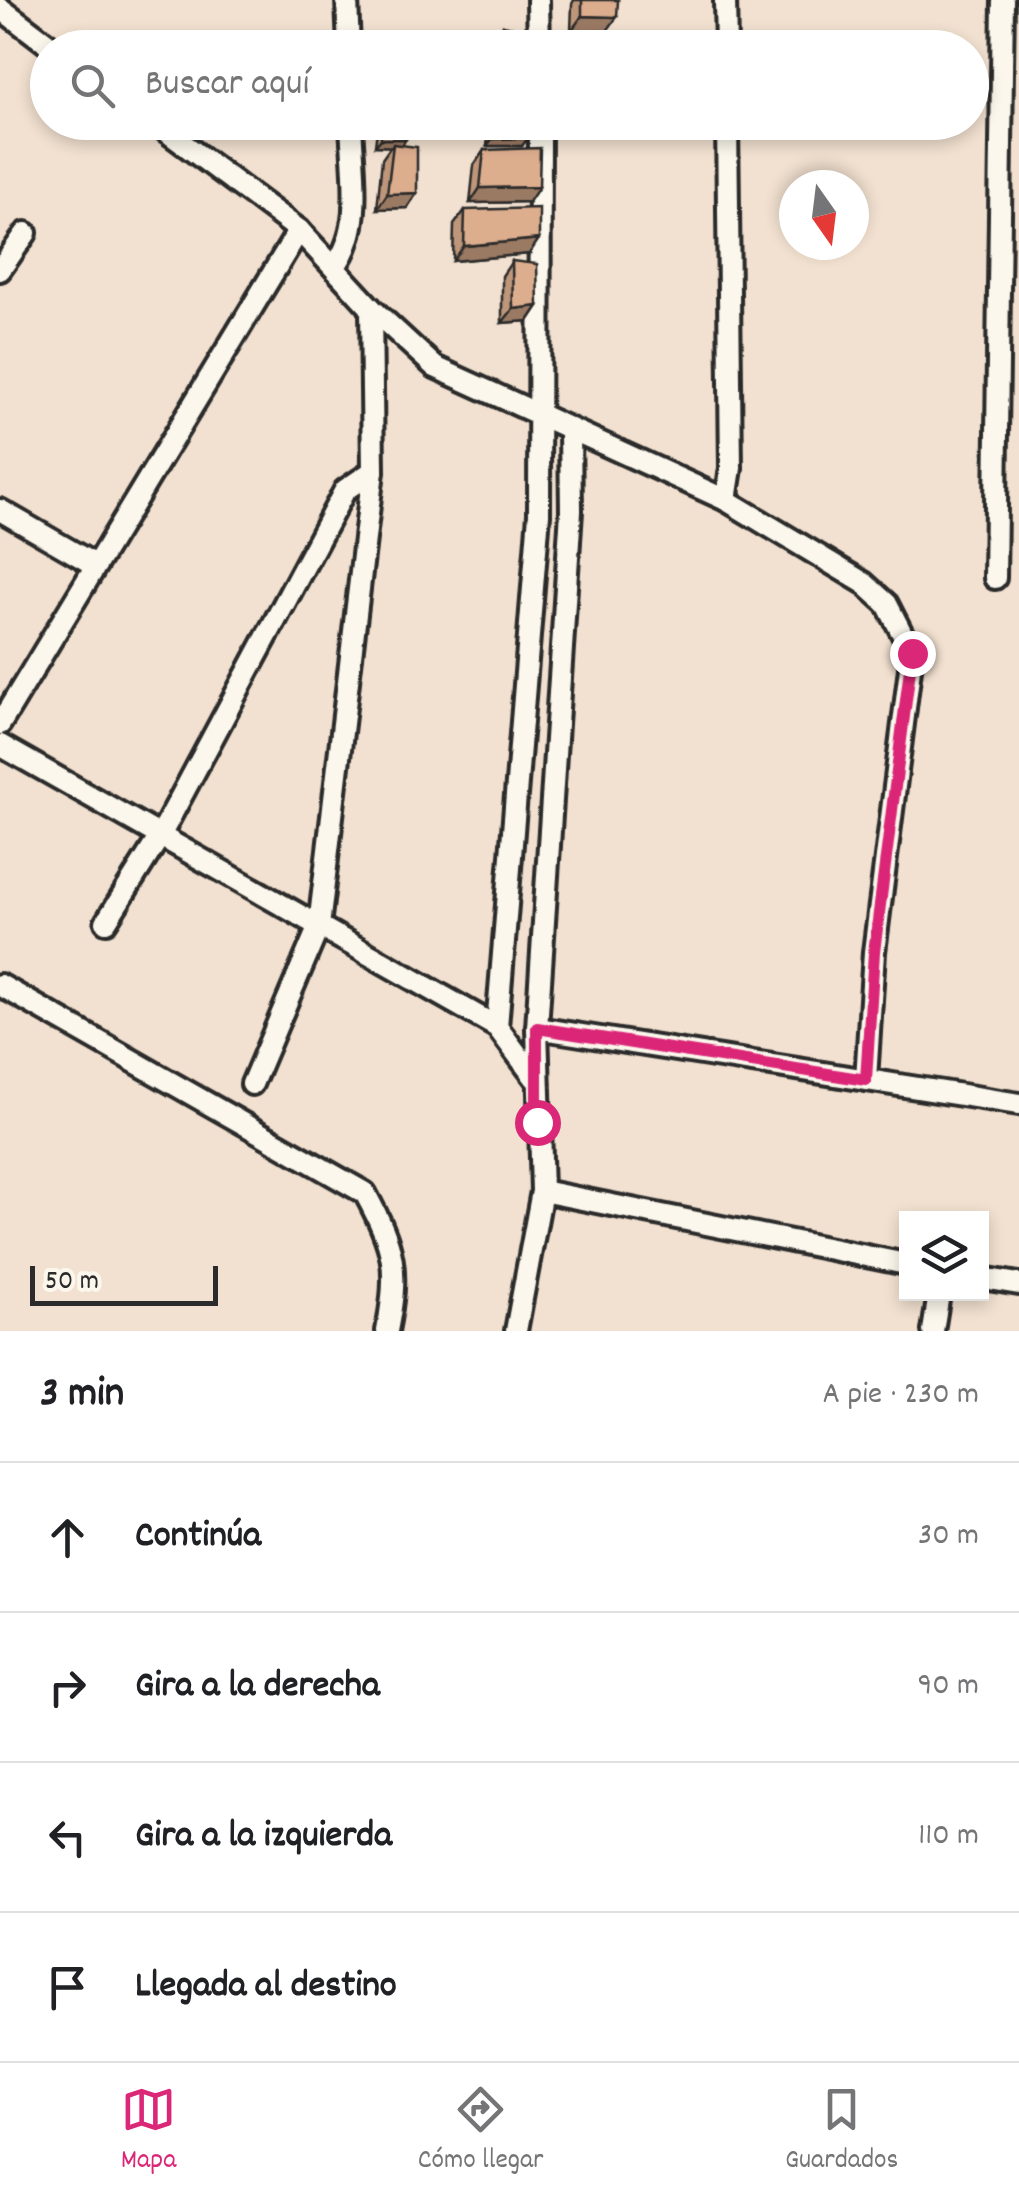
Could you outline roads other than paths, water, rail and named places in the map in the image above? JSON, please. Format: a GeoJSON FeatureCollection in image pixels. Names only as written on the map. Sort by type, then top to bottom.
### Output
{"type":"FeatureCollection","features":[{"type":"Feature","properties":{"kind":"street"},"geometry":{"type":"LineString","coordinates":[[348,0],[349,30]]}},
{"type":"Feature","properties":{"kind":"street"},"geometry":{"type":"LineString","coordinates":[[538,0],[539,30]]}},
{"type":"Feature","properties":{"kind":"street"},"geometry":{"type":"LineString","coordinates":[[725,0],[726,30]]}},
{"type":"Feature","properties":{"kind":"street"},"geometry":{"type":"LineString","coordinates":[[995,578],[1002,0]]}},
{"type":"Feature","properties":{"kind":"street"},"geometry":{"type":"LineString","coordinates":[[0,8],[30,31]]}},
{"type":"Feature","properties":{"kind":"street"},"geometry":{"type":"LineString","coordinates":[[178,140],[299,230],[371,308],[435,368],[726,500],[864,583],[887,604],[912,653],[874,952],[866,1080]]}},
{"type":"Feature","properties":{"kind":"street"},"geometry":{"type":"LineString","coordinates":[[335,266],[349,246],[353,223],[351,140]]}},
{"type":"Feature","properties":{"kind":"street"},"geometry":{"type":"LineString","coordinates":[[498,1027],[539,514],[536,415],[540,140]]}},
{"type":"Feature","properties":{"kind":"street"},"geometry":{"type":"LineString","coordinates":[[726,500],[732,468],[727,140]]}},
{"type":"Feature","properties":{"kind":"street"},"geometry":{"type":"LineString","coordinates":[[0,724],[299,230]]}},
{"type":"Feature","properties":{"kind":"street"},"geometry":{"type":"LineString","coordinates":[[0,270],[26,233]]}},
{"type":"Feature","properties":{"kind":"street"},"geometry":{"type":"LineString","coordinates":[[252,1084],[319,926],[373,470],[371,308]]}},
{"type":"Feature","properties":{"kind":"street"},"geometry":{"type":"LineString","coordinates":[[516,1331],[542,1190],[535,1078],[571,511],[570,431]]}},
{"type":"Feature","properties":{"kind":"street"},"geometry":{"type":"LineString","coordinates":[[106,922],[160,836],[345,490],[373,470]]}},
{"type":"Feature","properties":{"kind":"street"},"geometry":{"type":"LineString","coordinates":[[0,510],[95,566]]}},
{"type":"Feature","properties":{"kind":"street"},"geometry":{"type":"LineString","coordinates":[[0,745],[498,1027],[535,1078]]}},
{"type":"Feature","properties":{"kind":"street"},"geometry":{"type":"LineString","coordinates":[[0,985],[365,1194],[384,1229],[397,1280],[387,1331]]}},
{"type":"Feature","properties":{"kind":"street"},"geometry":{"type":"LineString","coordinates":[[537,1028],[1019,1104]]}},
{"type":"Feature","properties":{"kind":"street"},"geometry":{"type":"LineString","coordinates":[[542,1190],[899,1263]]}},
{"type":"Feature","properties":{"kind":"street"},"geometry":{"type":"LineString","coordinates":[[989,1279],[1019,1284]]}},
{"type":"Feature","properties":{"kind":"street"},"geometry":{"type":"LineString","coordinates":[[933,1331],[938,1301]]}}]}
